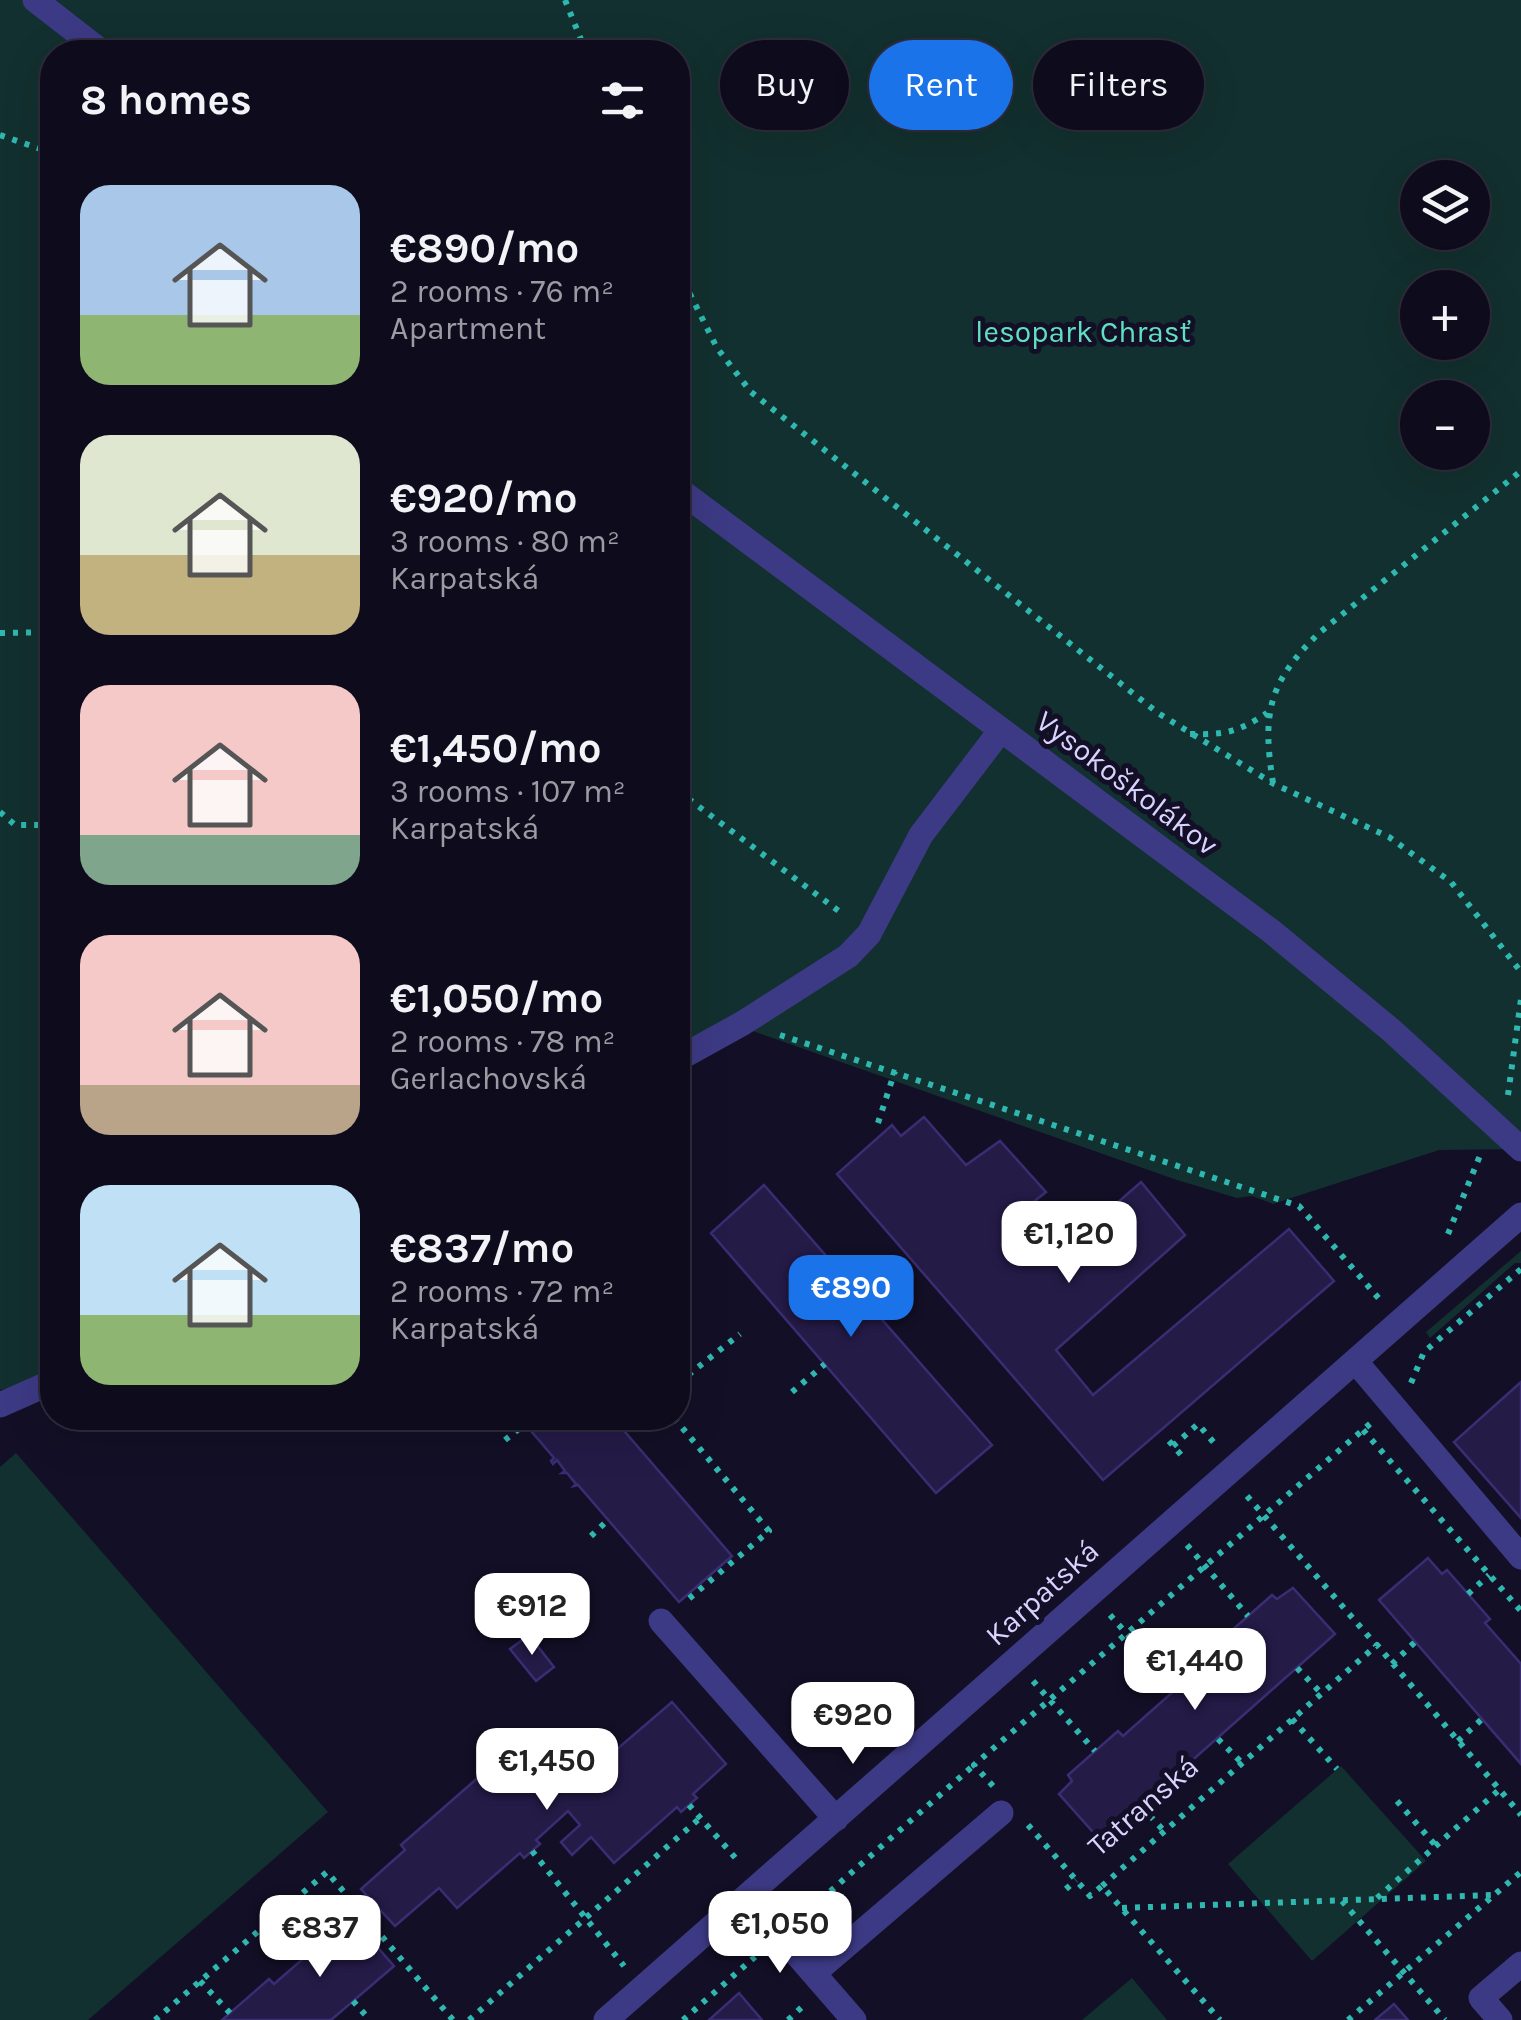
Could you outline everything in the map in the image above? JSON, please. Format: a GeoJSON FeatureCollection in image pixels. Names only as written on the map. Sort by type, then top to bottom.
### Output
{"type":"FeatureCollection","features":[{"type":"Feature","properties":{"kind":"street"},"geometry":{"type":"LineString","coordinates":[[35,0],[87,40]]}},
{"type":"Feature","properties":{"kind":"street","name":"Vysokoškolákov"},"geometry":{"type":"LineString","coordinates":[[690,498],[1271,931],[1391,1030],[1521,1149]]}},
{"type":"Feature","properties":{"kind":"street"},"geometry":{"type":"LineString","coordinates":[[690,1053],[848,956],[869,934],[921,835],[1001,730]]}},
{"type":"Feature","properties":{"kind":"street","name":"Karpatská"},"geometry":{"type":"LineString","coordinates":[[606,2020],[1521,1215]]}},
{"type":"Feature","properties":{"kind":"street"},"geometry":{"type":"LineString","coordinates":[[1356,1362],[1521,1557]]}},
{"type":"Feature","properties":{"kind":"street"},"geometry":{"type":"LineString","coordinates":[[0,1405],[40,1387]]}},
{"type":"Feature","properties":{"kind":"street"},"geometry":{"type":"LineString","coordinates":[[662,1620],[836,1819]]}},
{"type":"Feature","properties":{"kind":"street"},"geometry":{"type":"LineString","coordinates":[[814,1973],[1006,1807]]}},
{"type":"Feature","properties":{"kind":"street"},"geometry":{"type":"LineString","coordinates":[[753,1891],[780,1934],[854,2020]]}},
{"type":"Feature","properties":{"kind":"street"},"geometry":{"type":"LineString","coordinates":[[1500,2020],[1481,1998],[1521,1964]]}},
{"type":"Feature","properties":{"kind":"path"},"geometry":{"type":"LineString","coordinates":[[565,0],[581,40]]}},
{"type":"Feature","properties":{"kind":"path"},"geometry":{"type":"LineString","coordinates":[[0,135],[40,149]]}},
{"type":"Feature","properties":{"kind":"path"},"geometry":{"type":"LineString","coordinates":[[690,294],[717,348],[751,392],[1158,713],[1274,784],[1388,837],[1450,882],[1521,972]]}},
{"type":"Feature","properties":{"kind":"path"},"geometry":{"type":"LineString","coordinates":[[1274,784],[1267,741],[1268,712],[1284,672],[1319,633],[1521,472]]}},
{"type":"Feature","properties":{"kind":"path"},"geometry":{"type":"LineString","coordinates":[[0,633],[40,632]]}},
{"type":"Feature","properties":{"kind":"path"},"geometry":{"type":"LineString","coordinates":[[1190,734],[1225,735],[1268,712]]}},
{"type":"Feature","properties":{"kind":"path"},"geometry":{"type":"LineString","coordinates":[[690,799],[869,934]]}},
{"type":"Feature","properties":{"kind":"path"},"geometry":{"type":"LineString","coordinates":[[0,812],[15,824],[40,825]]}},
{"type":"Feature","properties":{"kind":"path"},"geometry":{"type":"LineString","coordinates":[[1508,1095],[1521,1000]]}},
{"type":"Feature","properties":{"kind":"path"},"geometry":{"type":"LineString","coordinates":[[744,1023],[1299,1206],[1382,1302]]}},
{"type":"Feature","properties":{"kind":"path"},"geometry":{"type":"LineString","coordinates":[[878,1122],[895,1072]]}},
{"type":"Feature","properties":{"kind":"path"},"geometry":{"type":"LineString","coordinates":[[683,2020],[1408,1392],[1424,1352],[1521,1269]]}},
{"type":"Feature","properties":{"kind":"path"},"geometry":{"type":"LineString","coordinates":[[690,1373],[740,1334]]}},
{"type":"Feature","properties":{"kind":"path"},"geometry":{"type":"LineString","coordinates":[[792,1392],[825,1364]]}},
{"type":"Feature","properties":{"kind":"path"},"geometry":{"type":"LineString","coordinates":[[1182,1456],[1171,1443],[1198,1424],[1216,1444],[1208,1450]]}},
{"type":"Feature","properties":{"kind":"path"},"geometry":{"type":"LineString","coordinates":[[505,1440],[518,1430]]}},
{"type":"Feature","properties":{"kind":"path"},"geometry":{"type":"LineString","coordinates":[[684,1430],[770,1531],[702,1587]]}},
{"type":"Feature","properties":{"kind":"path"},"geometry":{"type":"LineString","coordinates":[[1363,1430],[1521,1611]]}},
{"type":"Feature","properties":{"kind":"path"},"geometry":{"type":"LineString","coordinates":[[1240,1487],[1521,1815]]}},
{"type":"Feature","properties":{"kind":"path"},"geometry":{"type":"LineString","coordinates":[[590,1536],[608,1520]]}},
{"type":"Feature","properties":{"kind":"path"},"geometry":{"type":"LineString","coordinates":[[1168,1524],[1248,1616]]}},
{"type":"Feature","properties":{"kind":"path"},"geometry":{"type":"LineString","coordinates":[[1090,1593],[1176,1689]]}},
{"type":"Feature","properties":{"kind":"path"},"geometry":{"type":"LineString","coordinates":[[1392,1664],[1416,1642]]}},
{"type":"Feature","properties":{"kind":"path","name":"Tatranská"},"geometry":{"type":"LineString","coordinates":[[1102,1886],[1377,1645]]}},
{"type":"Feature","properties":{"kind":"path"},"geometry":{"type":"LineString","coordinates":[[1015,1661],[1094,1751]]}},
{"type":"Feature","properties":{"kind":"path"},"geometry":{"type":"LineString","coordinates":[[1296,1668],[1321,1694]]}},
{"type":"Feature","properties":{"kind":"path"},"geometry":{"type":"LineString","coordinates":[[1458,1741],[1482,1719]]}},
{"type":"Feature","properties":{"kind":"path"},"geometry":{"type":"LineString","coordinates":[[1292,1720],[1337,1769]]}},
{"type":"Feature","properties":{"kind":"path"},"geometry":{"type":"LineString","coordinates":[[1218,1739],[1242,1763]]}},
{"type":"Feature","properties":{"kind":"path"},"geometry":{"type":"LineString","coordinates":[[974,1764],[1006,1807],[1090,1896],[1102,1886],[1220,2020]]}},
{"type":"Feature","properties":{"kind":"path"},"geometry":{"type":"LineString","coordinates":[[1376,1899],[1499,1790]]}},
{"type":"Feature","properties":{"kind":"path"},"geometry":{"type":"LineString","coordinates":[[1397,1802],[1436,1846]]}},
{"type":"Feature","properties":{"kind":"path"},"geometry":{"type":"LineString","coordinates":[[689,1804],[753,1891]]}},
{"type":"Feature","properties":{"kind":"path"},"geometry":{"type":"LineString","coordinates":[[1141,1806],[1164,1831]]}},
{"type":"Feature","properties":{"kind":"path"},"geometry":{"type":"LineString","coordinates":[[469,2020],[700,1818]]}},
{"type":"Feature","properties":{"kind":"path"},"geometry":{"type":"LineString","coordinates":[[532,1851],[588,1917],[630,1975]]}},
{"type":"Feature","properties":{"kind":"path"},"geometry":{"type":"LineString","coordinates":[[155,2020],[327,1872],[454,2020]]}},
{"type":"Feature","properties":{"kind":"path"},"geometry":{"type":"LineString","coordinates":[[1348,2020],[1521,1872]]}},
{"type":"Feature","properties":{"kind":"path"},"geometry":{"type":"LineString","coordinates":[[1066,1889],[1076,1880]]}},
{"type":"Feature","properties":{"kind":"path"},"geometry":{"type":"LineString","coordinates":[[1121,1908],[1494,1895]]}},
{"type":"Feature","properties":{"kind":"path"},"geometry":{"type":"LineString","coordinates":[[1342,1900],[1445,2020]]}},
{"type":"Feature","properties":{"kind":"path"},"geometry":{"type":"LineString","coordinates":[[276,1914],[311,1952]]}},
{"type":"Feature","properties":{"kind":"path"},"geometry":{"type":"LineString","coordinates":[[200,1982],[230,2014]]}},
{"type":"Feature","properties":{"kind":"path"},"geometry":{"type":"LineString","coordinates":[[353,2001],[370,2020]]}},
{"type":"Feature","properties":{"kind":"green space","name":"lesopark Chrasť"},"geometry":{"type":"Polygon","coordinates":[[[0,0],[1521,0],[1521,1149],[1439,1150],[1273,1204],[1177,1180],[733,1024],[690,1043],[690,40],[40,40],[40,1382],[0,1390],[0,0]]]}},
{"type":"Feature","properties":{"kind":"green space"},"geometry":{"type":"Polygon","coordinates":[[[1521,1251],[1521,1263],[1515,1263],[1430,1338],[1426,1332],[1521,1251]]]}},
{"type":"Feature","properties":{"kind":"green space"},"geometry":{"type":"Polygon","coordinates":[[[16,1453],[328,1812],[88,2020],[0,2020],[0,1467],[16,1453]]]}},
{"type":"Feature","properties":{"kind":"green space"},"geometry":{"type":"Polygon","coordinates":[[[1341,1766],[1426,1861],[1312,1961],[1228,1864],[1341,1766]]]}},
{"type":"Feature","properties":{"kind":"green space"},"geometry":{"type":"Polygon","coordinates":[[[1132,1978],[1167,2020],[1082,2020],[1132,1978]]]}},
{"type":"Feature","properties":{"kind":"building"},"geometry":{"type":"Polygon","coordinates":[[[924,1117],[966,1165],[1000,1141],[1046,1192],[1012,1219],[1049,1263],[1141,1182],[1185,1235],[1056,1350],[1093,1395],[1289,1229],[1334,1281],[1103,1480],[837,1174],[892,1125],[901,1136],[924,1117]]]}},
{"type":"Feature","properties":{"kind":"building"},"geometry":{"type":"Polygon","coordinates":[[[764,1185],[992,1445],[936,1493],[711,1233],[764,1185]]]}},
{"type":"Feature","properties":{"kind":"building"},"geometry":{"type":"Polygon","coordinates":[[[1521,1382],[1521,1518],[1454,1442],[1521,1382]]]}},
{"type":"Feature","properties":{"kind":"building"},"geometry":{"type":"Polygon","coordinates":[[[530,1430],[623,1430],[732,1556],[679,1602],[578,1485],[574,1486],[567,1473],[562,1473],[565,1471],[557,1460],[553,1464],[554,1458],[530,1430]]]}},
{"type":"Feature","properties":{"kind":"building"},"geometry":{"type":"Polygon","coordinates":[[[1428,1558],[1442,1574],[1447,1570],[1490,1619],[1485,1623],[1521,1664],[1521,1764],[1379,1600],[1428,1558]]]}},
{"type":"Feature","properties":{"kind":"building"},"geometry":{"type":"Polygon","coordinates":[[[1293,1588],[1335,1634],[1101,1841],[1059,1794],[1072,1781],[1068,1775],[1118,1731],[1123,1736],[1227,1644],[1222,1639],[1272,1595],[1277,1599],[1293,1588]]]}},
{"type":"Feature","properties":{"kind":"building"},"geometry":{"type":"Polygon","coordinates":[[[529,1635],[554,1667],[536,1681],[510,1649],[529,1635]]]}},
{"type":"Feature","properties":{"kind":"building"},"geometry":{"type":"Polygon","coordinates":[[[672,1702],[726,1764],[693,1794],[697,1798],[681,1812],[677,1807],[614,1863],[591,1837],[572,1855],[561,1842],[580,1825],[568,1811],[536,1840],[540,1844],[524,1858],[520,1853],[457,1908],[439,1888],[395,1926],[361,1889],[405,1850],[401,1845],[513,1747],[530,1767],[546,1754],[574,1786],[672,1702]]]}},
{"type":"Feature","properties":{"kind":"building"},"geometry":{"type":"Polygon","coordinates":[[[351,1917],[394,1966],[331,2020],[222,2020],[269,1979],[274,1984],[351,1917]]]}},
{"type":"Feature","properties":{"kind":"building"},"geometry":{"type":"Polygon","coordinates":[[[739,1993],[762,2020],[709,2020],[739,1993]]]}},
{"type":"Feature","properties":{"kind":"building"},"geometry":{"type":"Polygon","coordinates":[[[1394,2004],[1408,2020],[1375,2020],[1394,2004]]]}}]}
